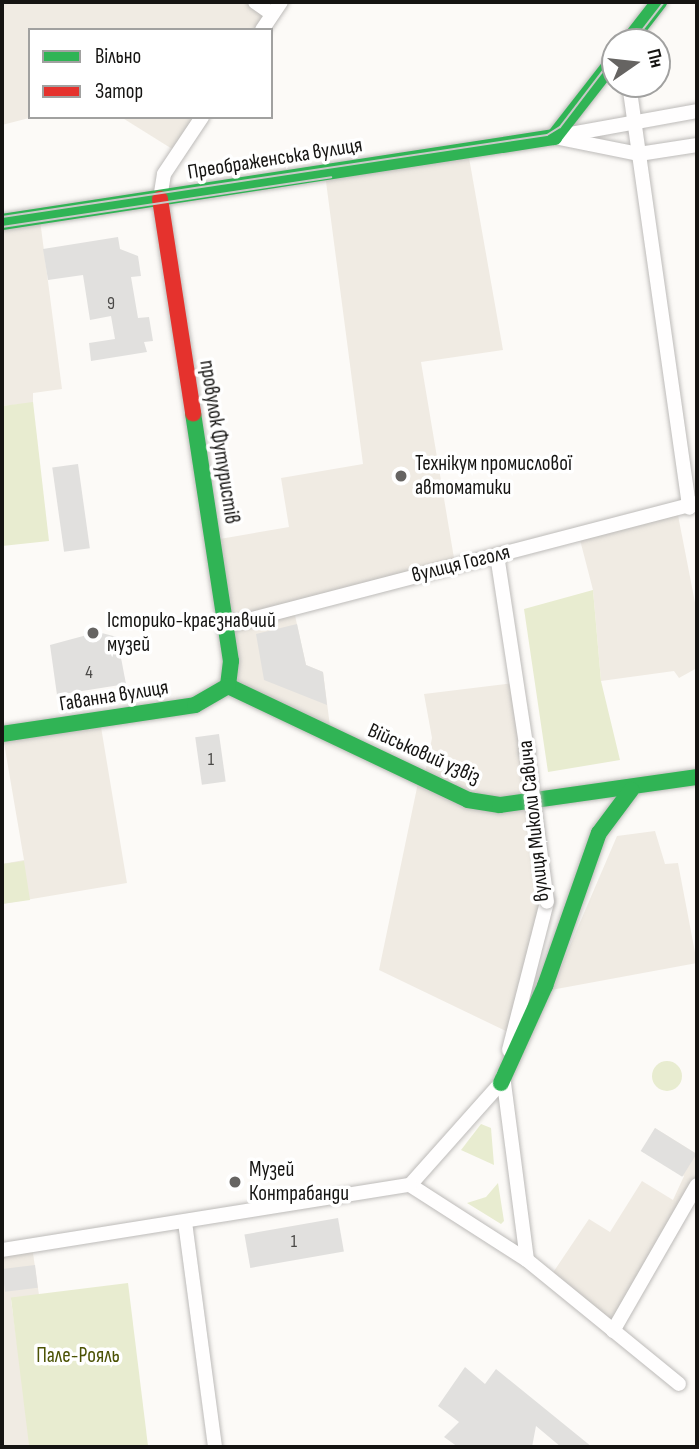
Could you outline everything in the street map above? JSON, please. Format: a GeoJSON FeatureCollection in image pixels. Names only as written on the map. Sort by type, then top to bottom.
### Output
{"type":"FeatureCollection","features":[{"type":"Feature","properties":{"kind":"street"},"geometry":{"type":"LineString","coordinates":[[255,2],[272,14]]}},
{"type":"Feature","properties":{"kind":"street"},"geometry":{"type":"LineString","coordinates":[[263,28],[281,2]]}},
{"type":"Feature","properties":{"kind":"street"},"geometry":{"type":"LineString","coordinates":[[639,28],[659,2]]}},
{"type":"Feature","properties":{"kind":"street"},"geometry":{"type":"LineString","coordinates":[[554,136],[601,77]]}},
{"type":"Feature","properties":{"kind":"street"},"geometry":{"type":"LineString","coordinates":[[631,98],[693,506]]}},
{"type":"Feature","properties":{"kind":"street","name":"Преображенська вулиця"},"geometry":{"type":"LineString","coordinates":[[2,222],[161,202],[697,111]]}},
{"type":"Feature","properties":{"kind":"street"},"geometry":{"type":"LineString","coordinates":[[161,202],[164,174],[201,119]]}},
{"type":"Feature","properties":{"kind":"street","name":"Преображенська вулиця"},"geometry":{"type":"LineString","coordinates":[[554,136],[639,154],[697,145]]}},
{"type":"Feature","properties":{"kind":"street","name":"провулок Футуристів"},"geometry":{"type":"LineString","coordinates":[[161,202],[225,626],[228,686]]}},
{"type":"Feature","properties":{"kind":"street","name":"вулиця Гоголя"},"geometry":{"type":"LineString","coordinates":[[225,626],[693,506]]}},
{"type":"Feature","properties":{"kind":"street","name":"вулиця Миколи Савича"},"geometry":{"type":"LineString","coordinates":[[496,555],[527,751],[547,902],[501,1083]]}},
{"type":"Feature","properties":{"kind":"street","name":"Гаванна вулиця"},"geometry":{"type":"LineString","coordinates":[[2,734],[195,705],[228,686]]}},
{"type":"Feature","properties":{"kind":"street","name":"Військовий узвіз"},"geometry":{"type":"LineString","coordinates":[[228,686],[468,800],[500,805],[631,789],[697,777]]}},
{"type":"Feature","properties":{"kind":"street"},"geometry":{"type":"LineString","coordinates":[[2,1250],[410,1185],[501,1083],[545,986],[599,833],[631,789]]}},
{"type":"Feature","properties":{"kind":"street"},"geometry":{"type":"LineString","coordinates":[[501,1083],[527,1260]]}},
{"type":"Feature","properties":{"kind":"street"},"geometry":{"type":"LineString","coordinates":[[410,1185],[527,1260],[679,1384]]}},
{"type":"Feature","properties":{"kind":"street"},"geometry":{"type":"LineString","coordinates":[[613,1331],[697,1185]]}},
{"type":"Feature","properties":{"kind":"street"},"geometry":{"type":"LineString","coordinates":[[185,1222],[215,1447]]}},
{"type":"Feature","properties":{"kind":"shaded area"},"geometry":{"type":"Polygon","coordinates":[[[2,2],[252,2],[271,14],[261,28],[28,28],[28,118],[2,125],[2,2]]]}},
{"type":"Feature","properties":{"kind":"shaded area"},"geometry":{"type":"Polygon","coordinates":[[[124,119],[200,119],[177,152],[124,119]]]}},
{"type":"Feature","properties":{"kind":"shaded area"},"geometry":{"type":"Polygon","coordinates":[[[468,152],[503,350],[421,362],[455,564],[226,623],[214,540],[289,527],[281,478],[363,464],[325,174],[468,152]]]}},
{"type":"Feature","properties":{"kind":"shaded area"},"geometry":{"type":"Polygon","coordinates":[[[40,220],[62,389],[33,393],[33,403],[2,406],[2,226],[40,220]]]}},
{"type":"Feature","properties":{"kind":"shaded area"},"geometry":{"type":"Polygon","coordinates":[[[677,510],[697,613],[697,668],[679,678],[674,671],[601,681],[593,590],[579,536],[677,510]]]}},
{"type":"Feature","properties":{"kind":"shaded area"},"geometry":{"type":"Polygon","coordinates":[[[294,611],[306,665],[323,672],[331,734],[229,685],[227,627],[294,611]]]}},
{"type":"Feature","properties":{"kind":"shaded area"},"geometry":{"type":"Polygon","coordinates":[[[515,683],[532,800],[501,803],[424,778],[432,738],[424,694],[515,683]]]}},
{"type":"Feature","properties":{"kind":"shaded area"},"geometry":{"type":"Polygon","coordinates":[[[100,721],[127,883],[2,904],[2,864],[24,860],[3,737],[100,721]]]}},
{"type":"Feature","properties":{"kind":"shaded area"},"geometry":{"type":"Polygon","coordinates":[[[419,778],[469,801],[532,803],[546,902],[512,1034],[379,970],[419,778]]]}},
{"type":"Feature","properties":{"kind":"shaded area"},"geometry":{"type":"Polygon","coordinates":[[[655,831],[665,864],[678,863],[697,963],[551,990],[617,836],[655,831]]]}},
{"type":"Feature","properties":{"kind":"shaded area"},"geometry":{"type":"Polygon","coordinates":[[[655,1128],[697,1154],[697,1176],[613,1327],[550,1277],[589,1219],[610,1232],[642,1181],[673,1200],[684,1176],[643,1152],[655,1128]]]}},
{"type":"Feature","properties":{"kind":"shaded area"},"geometry":{"type":"Polygon","coordinates":[[[32,1246],[39,1295],[11,1300],[32,1447],[2,1447],[2,1251],[32,1246]]]}},
{"type":"Feature","properties":{"kind":"green space"},"geometry":{"type":"Polygon","coordinates":[[[33,402],[49,541],[2,546],[2,406],[33,402]]]}},
{"type":"Feature","properties":{"kind":"green space"},"geometry":{"type":"Polygon","coordinates":[[[593,590],[601,681],[620,760],[548,772],[524,609],[593,590]]]}},
{"type":"Feature","properties":{"kind":"green space"},"geometry":{"type":"Polygon","coordinates":[[[24,861],[30,900],[2,904],[2,864],[24,861]]]}},
{"type":"Feature","properties":{"kind":"green space"},"geometry":{"type":"Polygon","coordinates":[[[667,1061],[678,1065],[682,1076],[678,1087],[667,1091],[656,1087],[652,1076],[656,1065],[667,1061]]]}},
{"type":"Feature","properties":{"kind":"green space"},"geometry":{"type":"Polygon","coordinates":[[[481,1124],[491,1128],[494,1165],[461,1150],[481,1124]]]}},
{"type":"Feature","properties":{"kind":"green space"},"geometry":{"type":"Polygon","coordinates":[[[498,1183],[504,1221],[501,1224],[467,1203],[486,1197],[498,1183]]]}},
{"type":"Feature","properties":{"kind":"green space","name":"Пале-Рояль"},"geometry":{"type":"Polygon","coordinates":[[[128,1283],[148,1447],[29,1447],[11,1297],[128,1283]]]}},
{"type":"Feature","properties":{"kind":"building"},"geometry":{"type":"Polygon","coordinates":[[[118,237],[120,249],[138,256],[141,276],[131,277],[138,318],[149,317],[153,341],[144,342],[147,352],[91,361],[89,343],[115,339],[111,316],[90,320],[83,275],[48,280],[43,249],[118,237]]]}},
{"type":"Feature","properties":{"kind":"building"},"geometry":{"type":"Polygon","coordinates":[[[78,464],[90,548],[64,552],[52,468],[78,464]]]}},
{"type":"Feature","properties":{"kind":"building"},"geometry":{"type":"Polygon","coordinates":[[[297,624],[306,665],[323,672],[327,705],[264,680],[256,634],[297,624]]]}},
{"type":"Feature","properties":{"kind":"building"},"geometry":{"type":"Polygon","coordinates":[[[98,632],[117,637],[126,684],[57,695],[50,645],[98,632]]]}},
{"type":"Feature","properties":{"kind":"building"},"geometry":{"type":"Polygon","coordinates":[[[219,734],[226,782],[202,785],[195,737],[219,734]]]}},
{"type":"Feature","properties":{"kind":"building"},"geometry":{"type":"Polygon","coordinates":[[[655,1128],[697,1154],[682,1177],[641,1151],[655,1128]]]}},
{"type":"Feature","properties":{"kind":"building"},"geometry":{"type":"Polygon","coordinates":[[[338,1218],[344,1251],[250,1268],[244,1234],[338,1218]]]}},
{"type":"Feature","properties":{"kind":"building"},"geometry":{"type":"Polygon","coordinates":[[[35,1265],[38,1288],[5,1292],[2,1269],[35,1265]]]}},
{"type":"Feature","properties":{"kind":"building"},"geometry":{"type":"Polygon","coordinates":[[[465,1367],[485,1384],[496,1369],[592,1447],[561,1447],[536,1426],[532,1447],[458,1447],[444,1437],[459,1422],[438,1406],[465,1367]]]}},
{"type":"Feature","properties":{"kind":"tram line"},"geometry":{"type":"LineString","coordinates":[[644,28],[664,2]]}},
{"type":"Feature","properties":{"kind":"tram line"},"geometry":{"type":"LineString","coordinates":[[2,217],[547,135],[560,127],[601,73]]}},
{"type":"Feature","properties":{"kind":"tram line"},"geometry":{"type":"LineString","coordinates":[[2,227],[331,177]]}},
{"type":"Feature","properties":{"kind":"traffic: fast"},"geometry":{"type":"LineString","coordinates":[[639,28],[659,2]]}},
{"type":"Feature","properties":{"kind":"traffic: fast"},"geometry":{"type":"LineString","coordinates":[[2,222],[554,137],[601,77]]}},
{"type":"Feature","properties":{"kind":"traffic: fast"},"geometry":{"type":"LineString","coordinates":[[193,413],[231,661],[228,686]]}},
{"type":"Feature","properties":{"kind":"traffic: fast"},"geometry":{"type":"LineString","coordinates":[[228,686],[468,800],[500,805],[697,777]]}},
{"type":"Feature","properties":{"kind":"traffic: fast"},"geometry":{"type":"LineString","coordinates":[[2,734],[195,705],[228,686]]}},
{"type":"Feature","properties":{"kind":"traffic: fast"},"geometry":{"type":"LineString","coordinates":[[501,1083],[545,986],[599,833],[631,790]]}},
{"type":"Feature","properties":{"kind":"traffic: jam"},"geometry":{"type":"LineString","coordinates":[[160,199],[193,413]]}},
{"type":"Feature","properties":{"kind":"place","name":"Технікум промислової автоматики"},"geometry":{"type":"Point","coordinates":[401,476]}},
{"type":"Feature","properties":{"kind":"place","name":"Історико-краєзнавчий музей"},"geometry":{"type":"Point","coordinates":[93,633]}},
{"type":"Feature","properties":{"kind":"place","name":"Музей Контрабанди"},"geometry":{"type":"Point","coordinates":[235,1182]}}]}
